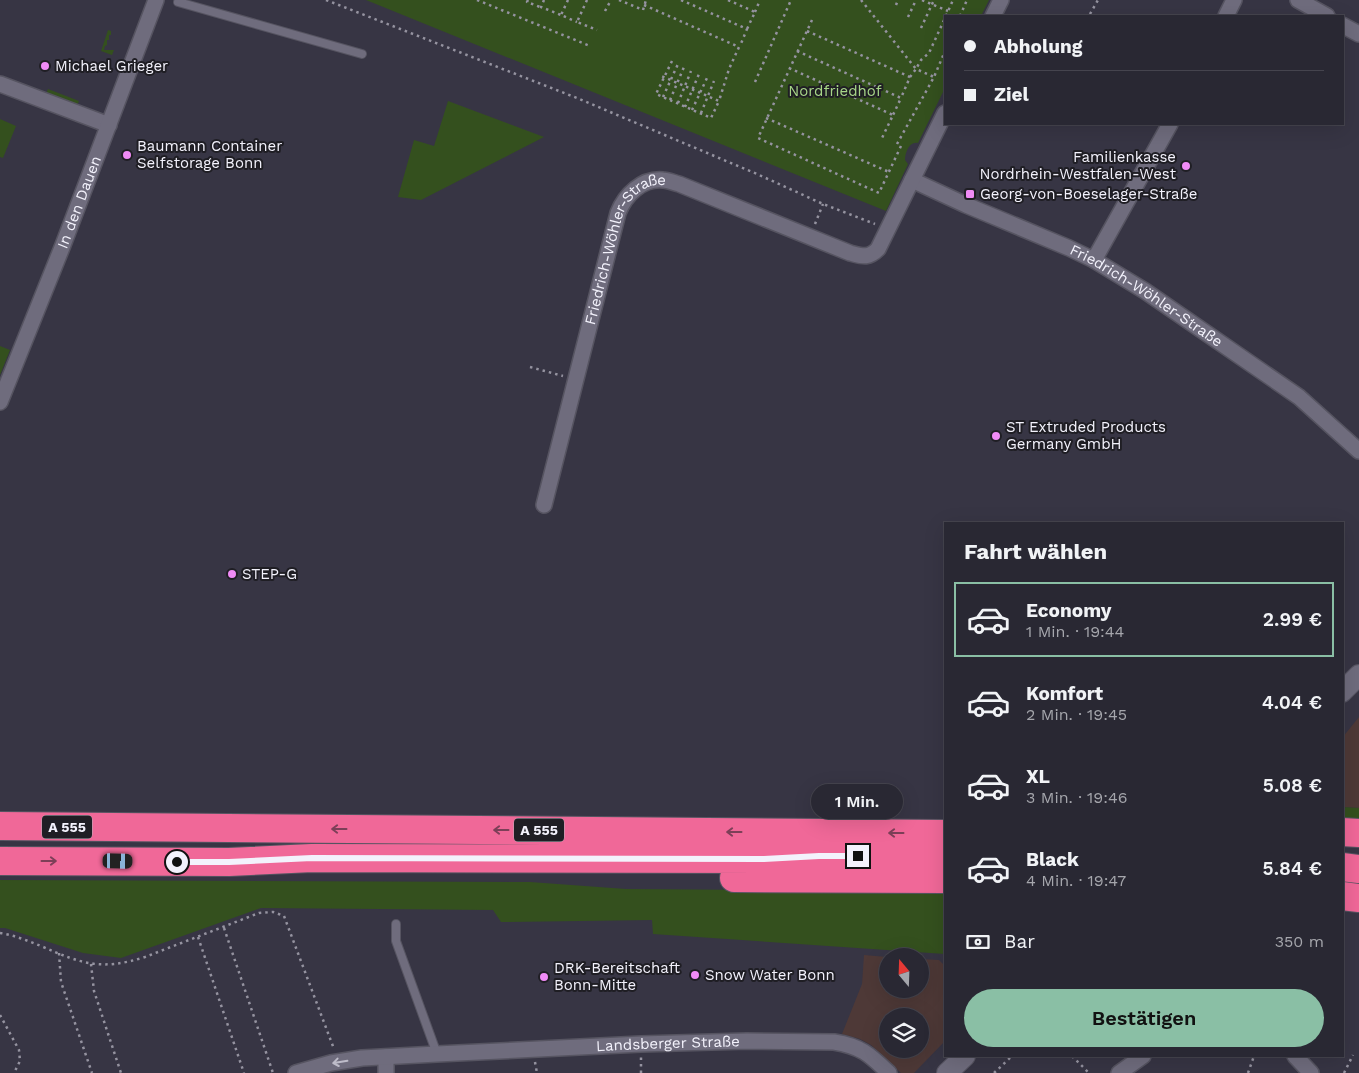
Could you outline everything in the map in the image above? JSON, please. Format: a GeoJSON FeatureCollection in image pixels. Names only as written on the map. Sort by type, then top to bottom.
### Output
{"type":"FeatureCollection","features":[{"type":"Feature","properties":{"kind":"highway","name":"A 555"},"geometry":{"type":"LineString","coordinates":[[0,826],[944,834]]}},
{"type":"Feature","properties":{"kind":"highway"},"geometry":{"type":"LineString","coordinates":[[1344,832],[1359,833]]}},
{"type":"Feature","properties":{"kind":"highway"},"geometry":{"type":"LineString","coordinates":[[1344,849],[1359,850]]}},
{"type":"Feature","properties":{"kind":"highway","name":"A 555"},"geometry":{"type":"LineString","coordinates":[[0,861],[229,862],[312,858],[764,859],[819,856],[944,856]]}},
{"type":"Feature","properties":{"kind":"highway"},"geometry":{"type":"LineString","coordinates":[[764,859],[788,863],[944,865]]}},
{"type":"Feature","properties":{"kind":"highway"},"geometry":{"type":"LineString","coordinates":[[229,862],[260,870],[537,871],[677,877],[944,879]]}},
{"type":"Feature","properties":{"kind":"highway"},"geometry":{"type":"LineString","coordinates":[[1344,867],[1359,869]]}},
{"type":"Feature","properties":{"kind":"highway"},"geometry":{"type":"LineString","coordinates":[[1344,888],[1359,890]]}},
{"type":"Feature","properties":{"kind":"highway"},"geometry":{"type":"LineString","coordinates":[[1344,896],[1359,898]]}},
{"type":"Feature","properties":{"kind":"street","name":"In den Dauen"},"geometry":{"type":"LineString","coordinates":[[0,402],[109,126],[156,0]]}},
{"type":"Feature","properties":{"kind":"street"},"geometry":{"type":"LineString","coordinates":[[994,15],[1001,0]]}},
{"type":"Feature","properties":{"kind":"street"},"geometry":{"type":"LineString","coordinates":[[1226,15],[1234,0]]}},
{"type":"Feature","properties":{"kind":"street"},"geometry":{"type":"LineString","coordinates":[[1298,0],[1325,15]]}},
{"type":"Feature","properties":{"kind":"street"},"geometry":{"type":"LineString","coordinates":[[1344,26],[1359,34]]}},
{"type":"Feature","properties":{"kind":"street"},"geometry":{"type":"LineString","coordinates":[[0,84],[109,126]]}},
{"type":"Feature","properties":{"kind":"street","name":"Friedrich-Wöhler-Straße"},"geometry":{"type":"LineString","coordinates":[[544,505],[618,214],[626,198],[636,188],[649,182],[663,180],[679,184],[863,257],[872,254],[878,249],[944,115]]}},
{"type":"Feature","properties":{"kind":"street"},"geometry":{"type":"LineString","coordinates":[[1094,260],[1169,125]]}},
{"type":"Feature","properties":{"kind":"street","name":"Friedrich-Wöhler-Straße"},"geometry":{"type":"LineString","coordinates":[[912,180],[1094,260],[1145,291],[1299,397],[1359,451]]}},
{"type":"Feature","properties":{"kind":"street"},"geometry":{"type":"LineString","coordinates":[[1344,690],[1359,675]]}},
{"type":"Feature","properties":{"kind":"street","name":"Landsberger Straße"},"geometry":{"type":"LineString","coordinates":[[296,1073],[362,1058],[641,1044],[747,1041],[834,1042],[848,1044],[867,1052],[889,1073]]}},
{"type":"Feature","properties":{"kind":"street"},"geometry":{"type":"LineString","coordinates":[[386,1057],[386,1073]]}},
{"type":"Feature","properties":{"kind":"street"},"geometry":{"type":"LineString","coordinates":[[947,1073],[964,1057]]}},
{"type":"Feature","properties":{"kind":"street"},"geometry":{"type":"LineString","coordinates":[[1119,1073],[1142,1057]]}},
{"type":"Feature","properties":{"kind":"street"},"geometry":{"type":"LineString","coordinates":[[1296,1057],[1312,1073]]}},
{"type":"Feature","properties":{"kind":"lane"},"geometry":{"type":"LineString","coordinates":[[178,2],[362,54]]}},
{"type":"Feature","properties":{"kind":"lane"},"geometry":{"type":"LineString","coordinates":[[396,924],[396,941],[438,1054]]}},
{"type":"Feature","properties":{"kind":"path"},"geometry":{"type":"LineString","coordinates":[[326,0],[577,98],[823,204],[888,229]]}},
{"type":"Feature","properties":{"kind":"path"},"geometry":{"type":"LineString","coordinates":[[477,0],[590,46]]}},
{"type":"Feature","properties":{"kind":"path"},"geometry":{"type":"LineString","coordinates":[[528,0],[528,2],[541,8],[597,30]]}},
{"type":"Feature","properties":{"kind":"path"},"geometry":{"type":"LineString","coordinates":[[541,8],[544,0]]}},
{"type":"Feature","properties":{"kind":"path"},"geometry":{"type":"LineString","coordinates":[[561,15],[568,0]]}},
{"type":"Feature","properties":{"kind":"path"},"geometry":{"type":"LineString","coordinates":[[577,22],[587,0]]}},
{"type":"Feature","properties":{"kind":"path"},"geometry":{"type":"LineString","coordinates":[[606,11],[611,0]]}},
{"type":"Feature","properties":{"kind":"path"},"geometry":{"type":"LineString","coordinates":[[619,0],[643,10],[646,0]]}},
{"type":"Feature","properties":{"kind":"path"},"geometry":{"type":"LineString","coordinates":[[681,0],[747,29]]}},
{"type":"Feature","properties":{"kind":"path"},"geometry":{"type":"LineString","coordinates":[[728,0],[755,12]]}},
{"type":"Feature","properties":{"kind":"path"},"geometry":{"type":"LineString","coordinates":[[672,61],[656,94],[711,118],[719,101],[729,69],[760,0]]}},
{"type":"Feature","properties":{"kind":"path"},"geometry":{"type":"LineString","coordinates":[[755,82],[791,0]]}},
{"type":"Feature","properties":{"kind":"path"},"geometry":{"type":"LineString","coordinates":[[861,0],[916,68],[934,77]]}},
{"type":"Feature","properties":{"kind":"path"},"geometry":{"type":"LineString","coordinates":[[896,4],[898,0]]}},
{"type":"Feature","properties":{"kind":"path"},"geometry":{"type":"LineString","coordinates":[[908,17],[916,0]]}},
{"type":"Feature","properties":{"kind":"path"},"geometry":{"type":"LineString","coordinates":[[922,0],[948,11]]}},
{"type":"Feature","properties":{"kind":"path"},"geometry":{"type":"LineString","coordinates":[[921,28],[934,0]]}},
{"type":"Feature","properties":{"kind":"path"},"geometry":{"type":"LineString","coordinates":[[947,15],[953,0]]}},
{"type":"Feature","properties":{"kind":"path"},"geometry":{"type":"LineString","coordinates":[[960,15],[967,0]]}},
{"type":"Feature","properties":{"kind":"path"},"geometry":{"type":"LineString","coordinates":[[1090,14],[1098,0]]}},
{"type":"Feature","properties":{"kind":"path"},"geometry":{"type":"LineString","coordinates":[[644,5],[739,47]]}},
{"type":"Feature","properties":{"kind":"path"},"geometry":{"type":"LineString","coordinates":[[812,20],[758,138],[879,193],[901,146]]}},
{"type":"Feature","properties":{"kind":"path"},"geometry":{"type":"LineString","coordinates":[[882,138],[910,77],[920,60],[929,53],[944,21]]}},
{"type":"Feature","properties":{"kind":"path"},"geometry":{"type":"LineString","coordinates":[[807,30],[910,77]]}},
{"type":"Feature","properties":{"kind":"path"},"geometry":{"type":"LineString","coordinates":[[798,51],[901,98]]}},
{"type":"Feature","properties":{"kind":"path"},"geometry":{"type":"LineString","coordinates":[[896,144],[934,77],[944,53]]}},
{"type":"Feature","properties":{"kind":"path"},"geometry":{"type":"LineString","coordinates":[[663,97],[678,64]]}},
{"type":"Feature","properties":{"kind":"path"},"geometry":{"type":"LineString","coordinates":[[670,100],[684,67]]}},
{"type":"Feature","properties":{"kind":"path"},"geometry":{"type":"LineString","coordinates":[[790,68],[893,115]]}},
{"type":"Feature","properties":{"kind":"path"},"geometry":{"type":"LineString","coordinates":[[678,104],[691,71]]}},
{"type":"Feature","properties":{"kind":"path"},"geometry":{"type":"LineString","coordinates":[[685,107],[699,74]]}},
{"type":"Feature","properties":{"kind":"path"},"geometry":{"type":"LineString","coordinates":[[660,75],[719,101]]}},
{"type":"Feature","properties":{"kind":"path"},"geometry":{"type":"LineString","coordinates":[[692,110],[707,78]]}},
{"type":"Feature","properties":{"kind":"path"},"geometry":{"type":"LineString","coordinates":[[700,113],[714,81]]}},
{"type":"Feature","properties":{"kind":"path"},"geometry":{"type":"LineString","coordinates":[[766,118],[889,172]]}},
{"type":"Feature","properties":{"kind":"path"},"geometry":{"type":"LineString","coordinates":[[814,238],[816,223],[823,204]]}},
{"type":"Feature","properties":{"kind":"path"},"geometry":{"type":"LineString","coordinates":[[530,367],[576,379]]}},
{"type":"Feature","properties":{"kind":"path"},"geometry":{"type":"LineString","coordinates":[[0,933],[30,942],[72,960],[110,965],[128,963],[145,958],[259,913],[273,912],[284,916],[338,1062]]}},
{"type":"Feature","properties":{"kind":"path"},"geometry":{"type":"LineString","coordinates":[[224,927],[273,1073]]}},
{"type":"Feature","properties":{"kind":"path"},"geometry":{"type":"LineString","coordinates":[[198,937],[244,1073]]}},
{"type":"Feature","properties":{"kind":"path"},"geometry":{"type":"LineString","coordinates":[[59,953],[61,982],[92,1073]]}},
{"type":"Feature","properties":{"kind":"path"},"geometry":{"type":"LineString","coordinates":[[91,964],[94,991],[121,1073]]}},
{"type":"Feature","properties":{"kind":"path"},"geometry":{"type":"LineString","coordinates":[[0,1014],[19,1050],[20,1061],[14,1073]]}},
{"type":"Feature","properties":{"kind":"path"},"geometry":{"type":"LineString","coordinates":[[1344,1073],[1354,1054]]}},
{"type":"Feature","properties":{"kind":"path"},"geometry":{"type":"LineString","coordinates":[[994,1073],[1011,1057]]}},
{"type":"Feature","properties":{"kind":"path"},"geometry":{"type":"LineString","coordinates":[[1073,1057],[1089,1073]]}},
{"type":"Feature","properties":{"kind":"path"},"geometry":{"type":"LineString","coordinates":[[1248,1073],[1254,1057]]}},
{"type":"Feature","properties":{"kind":"shaded area"},"geometry":{"type":"Polygon","coordinates":[[[1359,717],[1359,808],[1344,807],[1344,736],[1359,717]]]}},
{"type":"Feature","properties":{"kind":"shaded area"},"geometry":{"type":"Polygon","coordinates":[[[864,955],[879,956],[879,998],[929,998],[929,959],[939,960],[944,965],[944,1042],[929,1058],[929,1008],[879,1008],[879,1052],[860,1039],[842,1034],[862,984],[864,955]]]}},
{"type":"Feature","properties":{"kind":"shaded area"},"geometry":{"type":"Polygon","coordinates":[[[885,1058],[929,1058],[914,1073],[901,1073],[885,1058]]]}},
{"type":"Feature","properties":{"kind":"green space","name":"Nordfriedhof"},"geometry":{"type":"Polygon","coordinates":[[[366,0],[989,0],[982,15],[944,15],[944,90],[918,143],[912,144],[908,148],[905,160],[908,164],[886,211],[366,0]]]}},
{"type":"Feature","properties":{"kind":"green space"},"geometry":{"type":"Polygon","coordinates":[[[108,30],[111,31],[111,35],[109,35],[109,40],[107,40],[104,50],[114,50],[112,55],[101,51],[108,30]]]}},
{"type":"Feature","properties":{"kind":"green space"},"geometry":{"type":"Polygon","coordinates":[[[48,89],[79,101],[77,106],[46,94],[48,89]]]}},
{"type":"Feature","properties":{"kind":"green space"},"geometry":{"type":"Polygon","coordinates":[[[448,101],[544,137],[421,200],[398,197],[414,140],[434,146],[448,101]]]}},
{"type":"Feature","properties":{"kind":"green space"},"geometry":{"type":"Polygon","coordinates":[[[0,119],[16,126],[3,158],[0,157],[0,119]]]}},
{"type":"Feature","properties":{"kind":"green space"},"geometry":{"type":"Polygon","coordinates":[[[0,346],[10,350],[0,375],[0,346]]]}},
{"type":"Feature","properties":{"kind":"green space"},"geometry":{"type":"Polygon","coordinates":[[[1344,807],[1359,808],[1359,825],[1344,824],[1344,807]]]}},
{"type":"Feature","properties":{"kind":"green space"},"geometry":{"type":"Polygon","coordinates":[[[0,880],[530,882],[626,889],[877,891],[944,889],[944,954],[929,953],[929,948],[879,949],[653,934],[652,920],[501,922],[493,910],[261,908],[121,958],[83,953],[0,928],[0,880]]]}},
{"type":"Feature","properties":{"kind":"place","name":"Michael Grieger"},"geometry":{"type":"Point","coordinates":[45,66]}},
{"type":"Feature","properties":{"kind":"place","name":"Baumann Container Selfstorage Bonn"},"geometry":{"type":"Point","coordinates":[127,155]}},
{"type":"Feature","properties":{"kind":"place","name":"Familienkasse Nordrhein-Westfalen-West"},"geometry":{"type":"Point","coordinates":[1186,166]}},
{"type":"Feature","properties":{"kind":"place","name":"Georg-von-Boeselager-Straße"},"geometry":{"type":"Point","coordinates":[970,194]}},
{"type":"Feature","properties":{"kind":"place","name":"ST Extruded Products Germany GmbH"},"geometry":{"type":"Point","coordinates":[996,436]}},
{"type":"Feature","properties":{"kind":"place","name":"STEP-G"},"geometry":{"type":"Point","coordinates":[232,574]}},
{"type":"Feature","properties":{"kind":"place","name":"Snow Water Bonn"},"geometry":{"type":"Point","coordinates":[695,975]}},
{"type":"Feature","properties":{"kind":"place","name":"DRK-Bereitschaft Bonn-Mitte"},"geometry":{"type":"Point","coordinates":[544,977]}},
{"type":"Feature","properties":{"kind":"route"},"geometry":{"type":"LineString","coordinates":[[177,862],[229,862],[312,858],[764,859],[858,856]]}}]}
